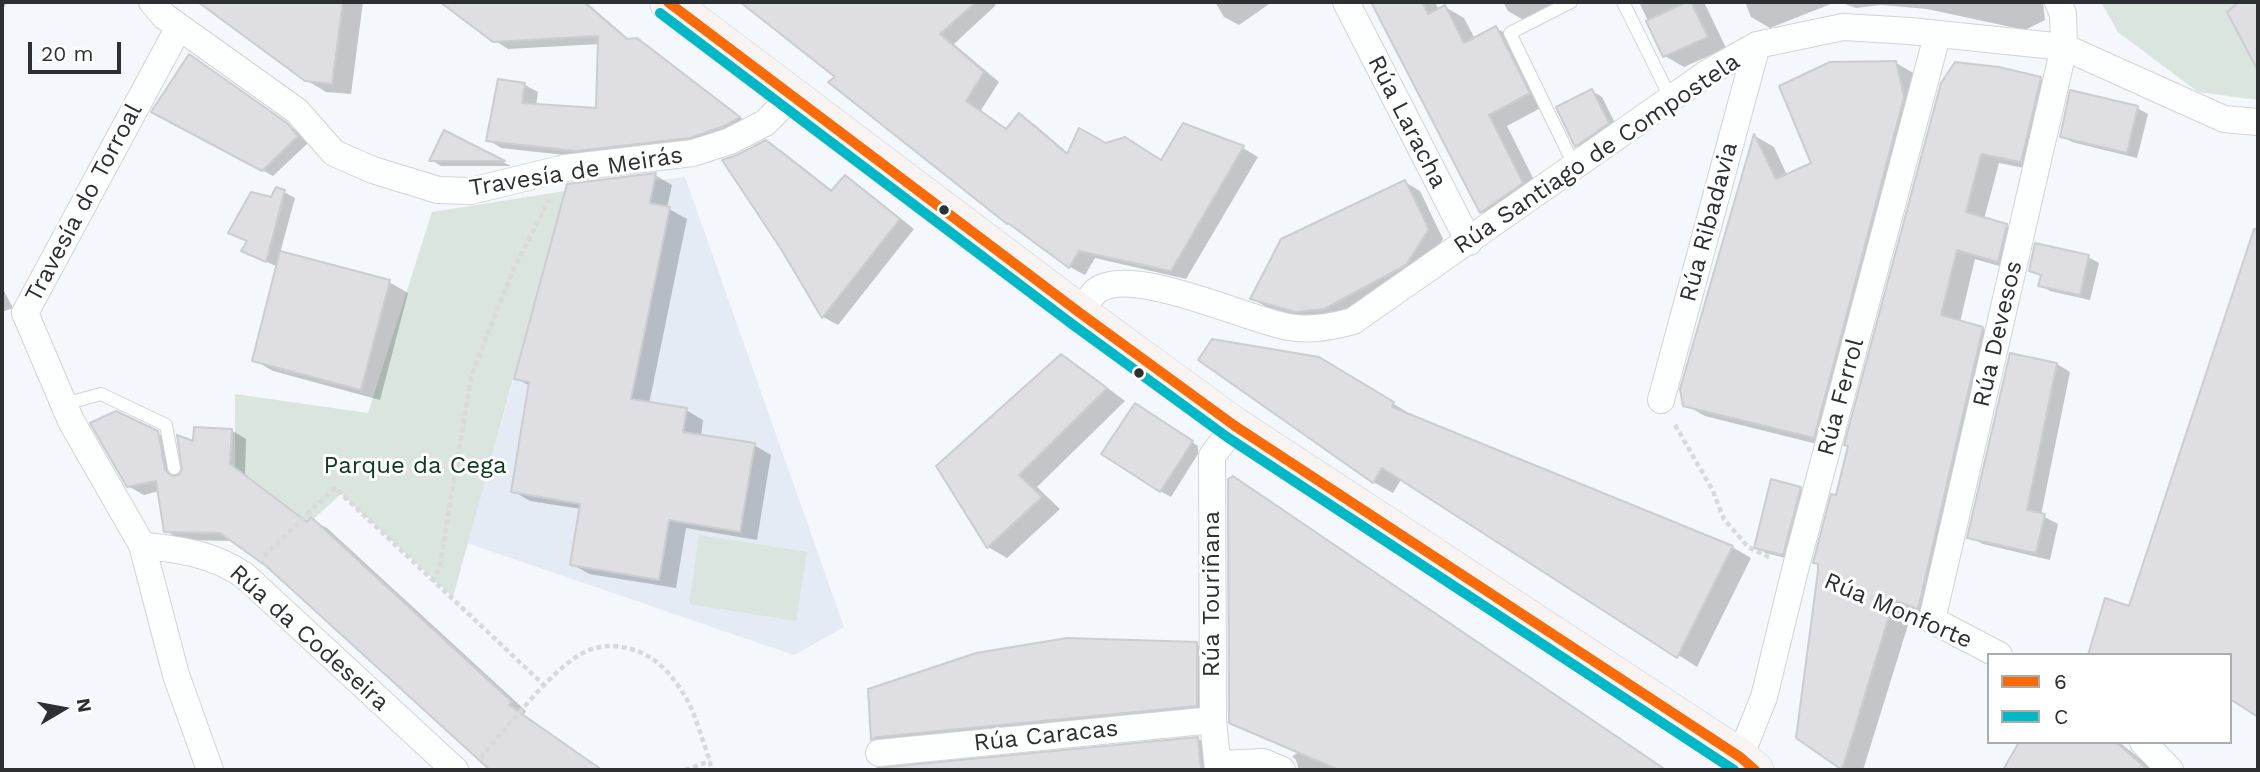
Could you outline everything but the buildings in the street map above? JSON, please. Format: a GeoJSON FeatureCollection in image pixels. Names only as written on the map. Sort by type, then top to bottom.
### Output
{"type":"FeatureCollection","features":[{"type":"Feature","properties":{"kind":"main road"},"geometry":{"type":"LineString","coordinates":[[668,2],[1080,313],[1235,426],[1747,764]]}},
{"type":"Feature","properties":{"kind":"street","name":"Travesía de Meirás"},"geometry":{"type":"LineString","coordinates":[[152,2],[164,16],[297,111],[334,153],[373,170],[438,190],[471,191],[565,168],[693,153],[730,141],[765,123],[792,96]]}},
{"type":"Feature","properties":{"kind":"street","name":"Rúa Laracha"},"geometry":{"type":"LineString","coordinates":[[1346,2],[1469,242]]}},
{"type":"Feature","properties":{"kind":"street","name":"Rúa Devesos"},"geometry":{"type":"LineString","coordinates":[[1933,620],[2064,47],[2063,14],[2057,2]]}},
{"type":"Feature","properties":{"kind":"street","name":"Travesía do Torroal"},"geometry":{"type":"LineString","coordinates":[[179,27],[25,313],[71,421],[142,545],[176,675],[210,770]]}},
{"type":"Feature","properties":{"kind":"street","name":"Rúa Santiago de Compostela"},"geometry":{"type":"LineString","coordinates":[[1080,313],[1097,290],[1122,284],[1152,285],[1289,327],[1325,328],[1353,321],[1709,72],[1757,45],[1843,27],[2064,47],[2224,119],[2258,122]]}},
{"type":"Feature","properties":{"kind":"street","name":"Rúa Ferrol"},"geometry":{"type":"LineString","coordinates":[[1747,764],[1764,697],[1787,566],[1937,36]]}},
{"type":"Feature","properties":{"kind":"street","name":"Rúa Ribadavia"},"geometry":{"type":"LineString","coordinates":[[1661,400],[1757,45]]}},
{"type":"Feature","properties":{"kind":"street","name":"Rúa Touriñana"},"geometry":{"type":"LineString","coordinates":[[1218,767],[1213,720],[1212,456],[1235,426]]}},
{"type":"Feature","properties":{"kind":"street","name":"Rúa da Codeseira"},"geometry":{"type":"LineString","coordinates":[[142,545],[195,552],[224,562],[244,575],[455,770]]}},
{"type":"Feature","properties":{"kind":"street","name":"Rúa Monforte"},"geometry":{"type":"LineString","coordinates":[[1933,620],[1995,653]]}},
{"type":"Feature","properties":{"kind":"street","name":"Rúa Caracas"},"geometry":{"type":"LineString","coordinates":[[879,753],[1213,720]]}},
{"type":"Feature","properties":{"kind":"street"},"geometry":{"type":"LineString","coordinates":[[2145,744],[2170,770]]}},
{"type":"Feature","properties":{"kind":"street"},"geometry":{"type":"LineString","coordinates":[[1218,767],[1263,762],[1282,770]]}},
{"type":"Feature","properties":{"kind":"lane"},"geometry":{"type":"LineString","coordinates":[[1572,2],[1510,33],[1575,167]]}},
{"type":"Feature","properties":{"kind":"lane"},"geometry":{"type":"LineString","coordinates":[[1623,2],[1671,99]]}},
{"type":"Feature","properties":{"kind":"lane"},"geometry":{"type":"LineString","coordinates":[[64,404],[101,394],[166,425],[174,468]]}},
{"type":"Feature","properties":{"kind":"path"},"geometry":{"type":"LineString","coordinates":[[433,582],[440,566],[471,377],[512,272],[565,168]]}},
{"type":"Feature","properties":{"kind":"path","name":"Rúa Monforte"},"geometry":{"type":"LineString","coordinates":[[1661,400],[1712,489],[1724,519],[1748,547],[1787,566],[1933,620]]}},
{"type":"Feature","properties":{"kind":"path"},"geometry":{"type":"LineString","coordinates":[[281,540],[335,488],[545,686]]}},
{"type":"Feature","properties":{"kind":"path"},"geometry":{"type":"LineString","coordinates":[[492,744],[566,664],[587,651],[609,645],[643,653],[660,664],[673,678],[686,698],[711,770]]}},
{"type":"Feature","properties":{"kind":"path"},"geometry":{"type":"LineString","coordinates":[[685,770],[710,761]]}},
{"type":"Feature","properties":{"kind":"shaded area"},"geometry":{"type":"Polygon","coordinates":[[[685,177],[844,627],[794,655],[467,543],[514,379],[631,398],[670,207],[650,203],[654,181],[685,177]]]}},
{"type":"Feature","properties":{"kind":"green space"},"geometry":{"type":"Polygon","coordinates":[[[2101,2],[2239,2],[2227,12],[2258,71],[2258,100],[2198,92],[2118,32],[2101,2]]]}},
{"type":"Feature","properties":{"kind":"green space","name":"Parque da Cega"},"geometry":{"type":"Polygon","coordinates":[[[565,191],[453,597],[341,494],[308,524],[235,468],[235,394],[368,413],[432,212],[565,191]]]}},
{"type":"Feature","properties":{"kind":"green space"},"geometry":{"type":"Polygon","coordinates":[[[699,535],[807,552],[796,621],[689,604],[699,535]]]}},
{"type":"Feature","properties":{"kind":"transit line","name":"6"},"geometry":{"type":"LineString","coordinates":[[668,2],[1080,313],[1235,426],[1740,757],[1755,770]]}},
{"type":"Feature","properties":{"kind":"transit line","name":"C"},"geometry":{"type":"LineString","coordinates":[[660,13],[1072,324],[1227,437],[1734,770]]}}]}
